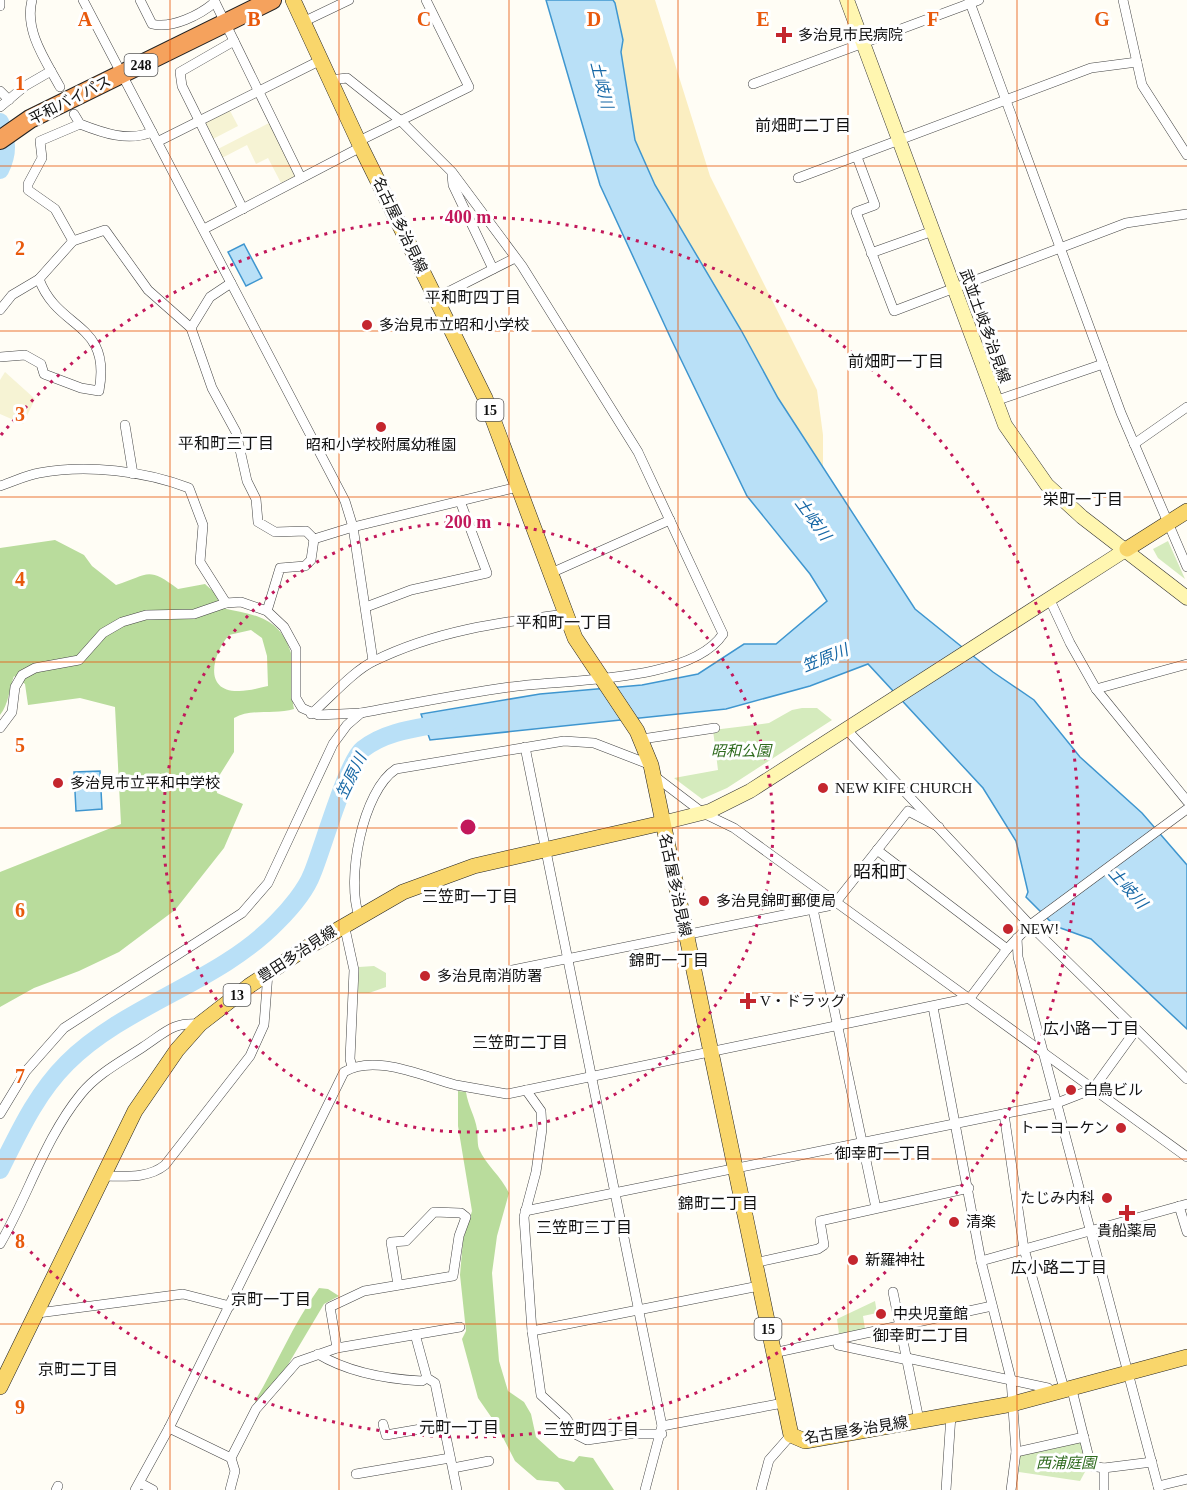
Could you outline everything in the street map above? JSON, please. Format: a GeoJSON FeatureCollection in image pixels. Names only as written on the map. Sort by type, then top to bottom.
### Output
{"type":"FeatureCollection","features":[{"type":"Feature","properties":{"kind":"highway","name":"平和バイパス"},"geometry":{"type":"LineString","coordinates":[[6,135],[30,119],[272,0]]}},
{"type":"Feature","properties":{"kind":"main road","name":"名古屋多治見線"},"geometry":{"type":"LineString","coordinates":[[293,0],[360,144],[485,398],[575,638],[640,735],[652,770],[791,1435],[805,1441],[1012,1404],[1187,1357]]}},
{"type":"Feature","properties":{"kind":"main road","name":"武並土岐多治見線"},"geometry":{"type":"LineString","coordinates":[[847,0],[995,401],[1014,439],[1047,485],[1082,517],[1127,549],[1187,598]]}},
{"type":"Feature","properties":{"kind":"main road"},"geometry":{"type":"LineString","coordinates":[[662,824],[704,813],[750,790],[1187,511]]}},
{"type":"Feature","properties":{"kind":"main road","name":"豊田多治見線"},"geometry":{"type":"LineString","coordinates":[[0,1387],[151,1085],[200,1024],[268,973],[344,924],[436,879],[545,848],[662,824]]}},
{"type":"Feature","properties":{"kind":"street"},"geometry":{"type":"LineString","coordinates":[[0,0],[0,6]]}},
{"type":"Feature","properties":{"kind":"street"},"geometry":{"type":"LineString","coordinates":[[32,0],[30,22],[60,87]]}},
{"type":"Feature","properties":{"kind":"street"},"geometry":{"type":"LineString","coordinates":[[83,0],[152,132],[159,141],[345,501],[353,527],[373,661]]}},
{"type":"Feature","properties":{"kind":"street"},"geometry":{"type":"LineString","coordinates":[[140,0],[152,24],[164,27],[206,9],[214,1],[301,178]]}},
{"type":"Feature","properties":{"kind":"street"},"geometry":{"type":"LineString","coordinates":[[303,22],[349,0]]}},
{"type":"Feature","properties":{"kind":"street"},"geometry":{"type":"LineString","coordinates":[[204,229],[301,178],[401,121],[469,87],[426,0]]}},
{"type":"Feature","properties":{"kind":"street"},"geometry":{"type":"LineString","coordinates":[[1123,0],[1142,85],[1187,155]]}},
{"type":"Feature","properties":{"kind":"street"},"geometry":{"type":"LineString","coordinates":[[753,84],[973,1],[1004,101],[1103,364],[1134,444],[1187,567]]}},
{"type":"Feature","properties":{"kind":"street"},"geometry":{"type":"LineString","coordinates":[[234,41],[180,72],[182,86],[243,209]]}},
{"type":"Feature","properties":{"kind":"street"},"geometry":{"type":"LineString","coordinates":[[159,141],[321,60]]}},
{"type":"Feature","properties":{"kind":"street"},"geometry":{"type":"LineString","coordinates":[[798,178],[1091,69],[1137,62]]}},
{"type":"Feature","properties":{"kind":"street"},"geometry":{"type":"LineString","coordinates":[[0,107],[25,86],[51,71]]}},
{"type":"Feature","properties":{"kind":"street"},"geometry":{"type":"LineString","coordinates":[[0,728],[12,712],[15,687],[22,675],[35,668],[79,660],[103,633],[122,622],[146,615],[194,614],[226,603],[241,602],[267,611],[284,627],[296,649],[296,698],[302,708],[311,714],[361,713],[509,687],[605,680],[657,671],[688,661],[718,641],[723,634],[622,424],[515,258],[452,172],[401,121],[347,78],[330,80]]}},
{"type":"Feature","properties":{"kind":"street"},"geometry":{"type":"LineString","coordinates":[[0,91],[9,100]]}},
{"type":"Feature","properties":{"kind":"street"},"geometry":{"type":"LineString","coordinates":[[74,114],[80,124],[106,134],[140,138],[152,132]]}},
{"type":"Feature","properties":{"kind":"street"},"geometry":{"type":"LineString","coordinates":[[73,241],[55,209],[28,190],[28,184],[42,158],[40,141],[80,124]]}},
{"type":"Feature","properties":{"kind":"street"},"geometry":{"type":"LineString","coordinates":[[857,157],[874,205],[856,212],[894,311],[955,290],[1126,223],[1187,214]]}},
{"type":"Feature","properties":{"kind":"street"},"geometry":{"type":"LineString","coordinates":[[452,172],[453,185],[493,268]]}},
{"type":"Feature","properties":{"kind":"street"},"geometry":{"type":"LineString","coordinates":[[0,310],[12,295],[39,279],[73,241],[105,230],[148,290],[191,328],[212,388],[236,432],[247,481],[255,499],[258,522],[275,532],[306,531],[314,539]]}},
{"type":"Feature","properties":{"kind":"street"},"geometry":{"type":"LineString","coordinates":[[872,254],[933,231]]}},
{"type":"Feature","properties":{"kind":"street"},"geometry":{"type":"LineString","coordinates":[[436,298],[515,258]]}},
{"type":"Feature","properties":{"kind":"street"},"geometry":{"type":"LineString","coordinates":[[0,357],[25,355],[41,364],[44,374],[81,388],[99,391],[101,366],[94,339],[73,324],[42,288],[39,279]]}},
{"type":"Feature","properties":{"kind":"street"},"geometry":{"type":"LineString","coordinates":[[191,328],[210,297],[231,283]]}},
{"type":"Feature","properties":{"kind":"street"},"geometry":{"type":"LineString","coordinates":[[995,401],[1103,364]]}},
{"type":"Feature","properties":{"kind":"street"},"geometry":{"type":"LineString","coordinates":[[1134,444],[1187,407]]}},
{"type":"Feature","properties":{"kind":"street"},"geometry":{"type":"LineString","coordinates":[[124,425],[133,474]]}},
{"type":"Feature","properties":{"kind":"street"},"geometry":{"type":"LineString","coordinates":[[0,486],[38,473],[82,468],[133,474],[174,482],[189,488],[203,525],[200,562],[226,603]]}},
{"type":"Feature","properties":{"kind":"street"},"geometry":{"type":"LineString","coordinates":[[314,539],[353,527],[518,487]]}},
{"type":"Feature","properties":{"kind":"street"},"geometry":{"type":"LineString","coordinates":[[366,607],[411,590],[487,573],[460,501]]}},
{"type":"Feature","properties":{"kind":"street"},"geometry":{"type":"LineString","coordinates":[[551,573],[670,520]]}},
{"type":"Feature","properties":{"kind":"street"},"geometry":{"type":"LineString","coordinates":[[267,611],[280,568],[305,567],[310,560],[314,539]]}},
{"type":"Feature","properties":{"kind":"street"},"geometry":{"type":"LineString","coordinates":[[1045,602],[1058,612],[1070,643],[1096,689],[1187,801]]}},
{"type":"Feature","properties":{"kind":"street"},"geometry":{"type":"LineString","coordinates":[[311,714],[373,661],[443,634],[498,622],[566,614]]}},
{"type":"Feature","properties":{"kind":"street"},"geometry":{"type":"LineString","coordinates":[[1096,689],[1187,664]]}},
{"type":"Feature","properties":{"kind":"street"},"geometry":{"type":"LineString","coordinates":[[0,1114],[26,1071],[64,1028],[242,913],[268,883],[333,744],[361,713]]}},
{"type":"Feature","properties":{"kind":"street"},"geometry":{"type":"LineString","coordinates":[[849,727],[1030,925],[1135,1031],[1187,1079]]}},
{"type":"Feature","properties":{"kind":"street"},"geometry":{"type":"LineString","coordinates":[[640,735],[715,728]]}},
{"type":"Feature","properties":{"kind":"street"},"geometry":{"type":"LineString","coordinates":[[359,916],[355,904],[358,842],[374,796],[387,774],[405,766],[564,741],[594,743],[652,770],[704,813],[734,828],[1187,1157]]}},
{"type":"Feature","properties":{"kind":"street"},"geometry":{"type":"LineString","coordinates":[[525,747],[662,1430],[645,1490]]}},
{"type":"Feature","properties":{"kind":"street"},"geometry":{"type":"LineString","coordinates":[[153,1490],[137,1486],[169,1428],[230,1306],[344,1072],[364,1064],[419,1072],[457,1085],[507,1094],[970,998],[1007,949],[1030,925],[1044,917],[1185,810]]}},
{"type":"Feature","properties":{"kind":"street"},"geometry":{"type":"LineString","coordinates":[[477,977],[813,909],[836,902],[908,811],[939,827]]}},
{"type":"Feature","properties":{"kind":"street"},"geometry":{"type":"LineString","coordinates":[[877,850],[1007,949]]}},
{"type":"Feature","properties":{"kind":"street"},"geometry":{"type":"LineString","coordinates":[[813,909],[876,1208]]}},
{"type":"Feature","properties":{"kind":"street"},"geometry":{"type":"LineString","coordinates":[[344,924],[354,970],[352,1067]]}},
{"type":"Feature","properties":{"kind":"street"},"geometry":{"type":"LineString","coordinates":[[1017,938],[1018,957],[1159,1488],[1187,1479]]}},
{"type":"Feature","properties":{"kind":"street"},"geometry":{"type":"LineString","coordinates":[[104,1176],[135,1176],[152,1173],[165,1166],[250,1056],[264,1025],[268,973]]}},
{"type":"Feature","properties":{"kind":"street"},"geometry":{"type":"LineString","coordinates":[[933,1007],[981,1261],[1011,1379],[1016,1452],[1011,1490]]}},
{"type":"Feature","properties":{"kind":"street"},"geometry":{"type":"LineString","coordinates":[[0,1244],[18,1213],[51,1142],[81,1094],[104,1073],[180,1023],[200,1024]]}},
{"type":"Feature","properties":{"kind":"street"},"geometry":{"type":"LineString","coordinates":[[525,1211],[1057,1103],[1093,1089],[1135,1031]]}},
{"type":"Feature","properties":{"kind":"street"},"geometry":{"type":"LineString","coordinates":[[526,1090],[541,1111],[542,1129],[536,1172],[525,1211],[532,1331],[541,1395],[566,1418],[577,1435],[587,1440],[662,1430],[783,1402]]}},
{"type":"Feature","properties":{"kind":"street"},"geometry":{"type":"LineString","coordinates":[[1004,1114],[1024,1249],[1084,1437],[1091,1466],[1104,1468],[1152,1462]]}},
{"type":"Feature","properties":{"kind":"street"},"geometry":{"type":"LineString","coordinates":[[754,1263],[818,1249],[824,1245],[820,1221],[969,1188]]}},
{"type":"Feature","properties":{"kind":"street"},"geometry":{"type":"LineString","coordinates":[[981,1261],[1183,1205],[1187,1232]]}},
{"type":"Feature","properties":{"kind":"street"},"geometry":{"type":"LineString","coordinates":[[337,1348],[330,1307],[364,1291],[453,1276],[459,1236],[466,1217],[461,1213],[434,1212],[406,1241],[391,1242],[398,1285]]}},
{"type":"Feature","properties":{"kind":"street"},"geometry":{"type":"LineString","coordinates":[[532,1331],[759,1286]]}},
{"type":"Feature","properties":{"kind":"street"},"geometry":{"type":"LineString","coordinates":[[893,1292],[919,1420]]}},
{"type":"Feature","properties":{"kind":"street"},"geometry":{"type":"LineString","coordinates":[[38,1313],[183,1294],[230,1306]]}},
{"type":"Feature","properties":{"kind":"street"},"geometry":{"type":"LineString","coordinates":[[773,1353],[992,1306]]}},
{"type":"Feature","properties":{"kind":"street"},"geometry":{"type":"LineString","coordinates":[[230,1490],[235,1471],[231,1458],[263,1400],[297,1362],[337,1348],[460,1327]]}},
{"type":"Feature","properties":{"kind":"street"},"geometry":{"type":"LineString","coordinates":[[415,1334],[427,1378],[435,1383],[457,1490]]}},
{"type":"Feature","properties":{"kind":"street"},"geometry":{"type":"LineString","coordinates":[[838,1345],[1048,1388]]}},
{"type":"Feature","properties":{"kind":"street"},"geometry":{"type":"LineString","coordinates":[[318,1354],[333,1363],[376,1376],[422,1381],[427,1378]]}},
{"type":"Feature","properties":{"kind":"street"},"geometry":{"type":"LineString","coordinates":[[946,1490],[951,1414]]}},
{"type":"Feature","properties":{"kind":"street"},"geometry":{"type":"LineString","coordinates":[[384,1424],[386,1435],[444,1425]]}},
{"type":"Feature","properties":{"kind":"street"},"geometry":{"type":"LineString","coordinates":[[169,1428],[231,1458]]}},
{"type":"Feature","properties":{"kind":"street"},"geometry":{"type":"LineString","coordinates":[[761,1490],[770,1460],[791,1435]]}},
{"type":"Feature","properties":{"kind":"street"},"geometry":{"type":"LineString","coordinates":[[1016,1452],[1084,1437]]}},
{"type":"Feature","properties":{"kind":"street"},"geometry":{"type":"LineString","coordinates":[[356,1474],[489,1461]]}},
{"type":"Feature","properties":{"kind":"street"},"geometry":{"type":"LineString","coordinates":[[1104,1468],[1104,1490]]}},
{"type":"Feature","properties":{"kind":"shaded area"},"geometry":{"type":"Polygon","coordinates":[[[228,107],[238,126],[211,140],[201,121],[228,107]]]}},
{"type":"Feature","properties":{"kind":"shaded area"},"geometry":{"type":"Polygon","coordinates":[[[269,123],[296,176],[281,183],[268,158],[256,164],[247,145],[220,159],[216,150],[269,123]]]}},
{"type":"Feature","properties":{"kind":"shaded area"},"geometry":{"type":"Polygon","coordinates":[[[5,372],[35,399],[23,424],[0,414],[0,380],[5,372]]]}},
{"type":"Feature","properties":{"kind":"green space"},"geometry":{"type":"Polygon","coordinates":[[[55,540],[84,555],[92,566],[116,585],[147,574],[160,577],[178,589],[205,584],[214,592],[222,608],[255,616],[273,625],[286,641],[295,672],[294,709],[248,713],[234,718],[234,752],[219,776],[217,793],[243,804],[224,848],[175,910],[119,952],[79,971],[34,988],[0,1007],[0,872],[121,824],[115,707],[80,698],[28,705],[25,684],[14,676],[7,701],[0,715],[0,548],[55,540]],[[251,630],[229,635],[215,661],[215,678],[220,685],[227,690],[239,691],[268,686],[267,656],[262,638],[251,630]]]}},
{"type":"Feature","properties":{"kind":"green space"},"geometry":{"type":"Polygon","coordinates":[[[1168,541],[1185,579],[1158,558],[1153,549],[1168,541]]]}},
{"type":"Feature","properties":{"kind":"green space","name":"昭和公園"},"geometry":{"type":"Polygon","coordinates":[[[817,708],[832,720],[727,788],[702,799],[674,778],[718,770],[713,730],[769,723],[792,710],[817,708]]]}},
{"type":"Feature","properties":{"kind":"green space"},"geometry":{"type":"Polygon","coordinates":[[[374,966],[386,973],[386,987],[369,993],[358,993],[359,967],[374,966]]]}},
{"type":"Feature","properties":{"kind":"green space"},"geometry":{"type":"Polygon","coordinates":[[[458,1091],[466,1092],[476,1124],[479,1149],[509,1193],[497,1236],[492,1273],[499,1361],[508,1391],[524,1402],[531,1414],[536,1437],[559,1458],[574,1462],[579,1456],[593,1458],[614,1490],[565,1490],[558,1482],[537,1480],[515,1461],[496,1424],[478,1398],[462,1339],[466,1331],[460,1275],[463,1240],[472,1211],[458,1126],[458,1091]]]}},
{"type":"Feature","properties":{"kind":"green space"},"geometry":{"type":"Polygon","coordinates":[[[319,1288],[328,1289],[339,1296],[324,1304],[286,1368],[256,1403],[293,1330],[319,1288]]]}},
{"type":"Feature","properties":{"kind":"green space"},"geometry":{"type":"Polygon","coordinates":[[[875,1301],[877,1313],[863,1316],[865,1329],[839,1334],[837,1319],[875,1301]]]}},
{"type":"Feature","properties":{"kind":"green space","name":"西浦庭園"},"geometry":{"type":"Polygon","coordinates":[[[1081,1441],[1086,1470],[1080,1481],[1019,1472],[1020,1455],[1081,1441]]]}},
{"type":"Feature","properties":{"kind":"sand"},"geometry":{"type":"Polygon","coordinates":[[[613,0],[655,0],[710,176],[817,390],[823,435],[823,467],[778,398],[741,330],[655,185],[635,140],[621,52],[623,40],[613,0]]]}},
{"type":"Feature","properties":{"kind":"water","name":"土岐川"},"geometry":{"type":"Polygon","coordinates":[[[546,0],[613,0],[615,3],[623,40],[621,52],[635,140],[655,185],[741,330],[778,398],[915,609],[993,672],[1034,700],[1080,757],[1142,813],[1187,865],[1187,1029],[1091,939],[1055,926],[1026,897],[1028,892],[1016,841],[983,788],[868,664],[810,686],[726,709],[430,740],[421,714],[540,694],[642,685],[698,674],[744,644],[776,644],[827,601],[810,574],[747,496],[672,341],[600,185],[546,0]]]}},
{"type":"Feature","properties":{"kind":"water"},"geometry":{"type":"Polygon","coordinates":[[[244,244],[262,278],[246,286],[228,252],[244,244]]]}},
{"type":"Feature","properties":{"kind":"water"},"geometry":{"type":"Polygon","coordinates":[[[100,771],[102,809],[76,811],[74,772],[100,771]]]}},
{"type":"Feature","properties":{"kind":"waterway"},"geometry":{"type":"LineString","coordinates":[[0,122],[6,146],[0,170]]}},
{"type":"Feature","properties":{"kind":"waterway","name":"笠原川"},"geometry":{"type":"LineString","coordinates":[[0,1170],[37,1100],[67,1063],[116,1025],[228,961],[253,943],[287,912],[309,880],[342,788],[363,749],[393,734],[449,722]]}},
{"type":"Feature","properties":{"kind":"place","name":"多治見市民病院"},"geometry":{"type":"Point","coordinates":[784,35]}},
{"type":"Feature","properties":{"kind":"place","name":"多治見市立昭和小学校"},"geometry":{"type":"Point","coordinates":[367,325]}},
{"type":"Feature","properties":{"kind":"place","name":"昭和小学校附属幼稚園"},"geometry":{"type":"Point","coordinates":[381,427]}},
{"type":"Feature","properties":{"kind":"place","name":"多治見市立平和中学校"},"geometry":{"type":"Point","coordinates":[58,783]}},
{"type":"Feature","properties":{"kind":"place","name":"NEW KIFE CHURCH"},"geometry":{"type":"Point","coordinates":[823,788]}},
{"type":"Feature","properties":{"kind":"place","name":"多治見錦町郵便局"},"geometry":{"type":"Point","coordinates":[704,901]}},
{"type":"Feature","properties":{"kind":"place","name":"NEW!"},"geometry":{"type":"Point","coordinates":[1008,929]}},
{"type":"Feature","properties":{"kind":"place","name":"多治見南消防署"},"geometry":{"type":"Point","coordinates":[425,976]}},
{"type":"Feature","properties":{"kind":"place","name":"V・ドラッグ"},"geometry":{"type":"Point","coordinates":[748,1001]}},
{"type":"Feature","properties":{"kind":"place","name":"白鳥ビル"},"geometry":{"type":"Point","coordinates":[1071,1090]}},
{"type":"Feature","properties":{"kind":"place","name":"トーヨーケン"},"geometry":{"type":"Point","coordinates":[1121,1128]}},
{"type":"Feature","properties":{"kind":"place","name":"たじみ内科"},"geometry":{"type":"Point","coordinates":[1107,1198]}},
{"type":"Feature","properties":{"kind":"place","name":"貴船薬局"},"geometry":{"type":"Point","coordinates":[1127,1213]}},
{"type":"Feature","properties":{"kind":"place","name":"清楽"},"geometry":{"type":"Point","coordinates":[954,1222]}},
{"type":"Feature","properties":{"kind":"place","name":"新羅神社"},"geometry":{"type":"Point","coordinates":[853,1260]}},
{"type":"Feature","properties":{"kind":"place","name":"中央児童館"},"geometry":{"type":"Point","coordinates":[881,1314]}},
{"type":"Feature","properties":{"kind":"district","name":"前畑町二丁目"},"geometry":{"type":"Point","coordinates":[803,125]}},
{"type":"Feature","properties":{"kind":"district","name":"平和町四丁目"},"geometry":{"type":"Point","coordinates":[473,297]}},
{"type":"Feature","properties":{"kind":"district","name":"前畑町一丁目"},"geometry":{"type":"Point","coordinates":[896,361]}},
{"type":"Feature","properties":{"kind":"district","name":"平和町三丁目"},"geometry":{"type":"Point","coordinates":[226,443]}},
{"type":"Feature","properties":{"kind":"district","name":"栄町一丁目"},"geometry":{"type":"Point","coordinates":[1083,499]}},
{"type":"Feature","properties":{"kind":"district","name":"平和町一丁目"},"geometry":{"type":"Point","coordinates":[564,622]}},
{"type":"Feature","properties":{"kind":"district","name":"昭和町"},"geometry":{"type":"Point","coordinates":[880,872]}},
{"type":"Feature","properties":{"kind":"district","name":"三笠町一丁目"},"geometry":{"type":"Point","coordinates":[470,896]}},
{"type":"Feature","properties":{"kind":"district","name":"錦町一丁目"},"geometry":{"type":"Point","coordinates":[669,960]}},
{"type":"Feature","properties":{"kind":"district","name":"広小路一丁目"},"geometry":{"type":"Point","coordinates":[1091,1028]}},
{"type":"Feature","properties":{"kind":"district","name":"三笠町二丁目"},"geometry":{"type":"Point","coordinates":[520,1042]}},
{"type":"Feature","properties":{"kind":"district","name":"御幸町一丁目"},"geometry":{"type":"Point","coordinates":[883,1153]}},
{"type":"Feature","properties":{"kind":"district","name":"錦町二丁目"},"geometry":{"type":"Point","coordinates":[718,1203]}},
{"type":"Feature","properties":{"kind":"district","name":"三笠町三丁目"},"geometry":{"type":"Point","coordinates":[584,1227]}},
{"type":"Feature","properties":{"kind":"district","name":"広小路二丁目"},"geometry":{"type":"Point","coordinates":[1059,1267]}},
{"type":"Feature","properties":{"kind":"district","name":"京町一丁目"},"geometry":{"type":"Point","coordinates":[271,1299]}},
{"type":"Feature","properties":{"kind":"district","name":"御幸町二丁目"},"geometry":{"type":"Point","coordinates":[921,1335]}},
{"type":"Feature","properties":{"kind":"district","name":"京町二丁目"},"geometry":{"type":"Point","coordinates":[78,1369]}},
{"type":"Feature","properties":{"kind":"district","name":"元町一丁目"},"geometry":{"type":"Point","coordinates":[459,1427]}},
{"type":"Feature","properties":{"kind":"district","name":"三笠町四丁目"},"geometry":{"type":"Point","coordinates":[591,1429]}}]}
